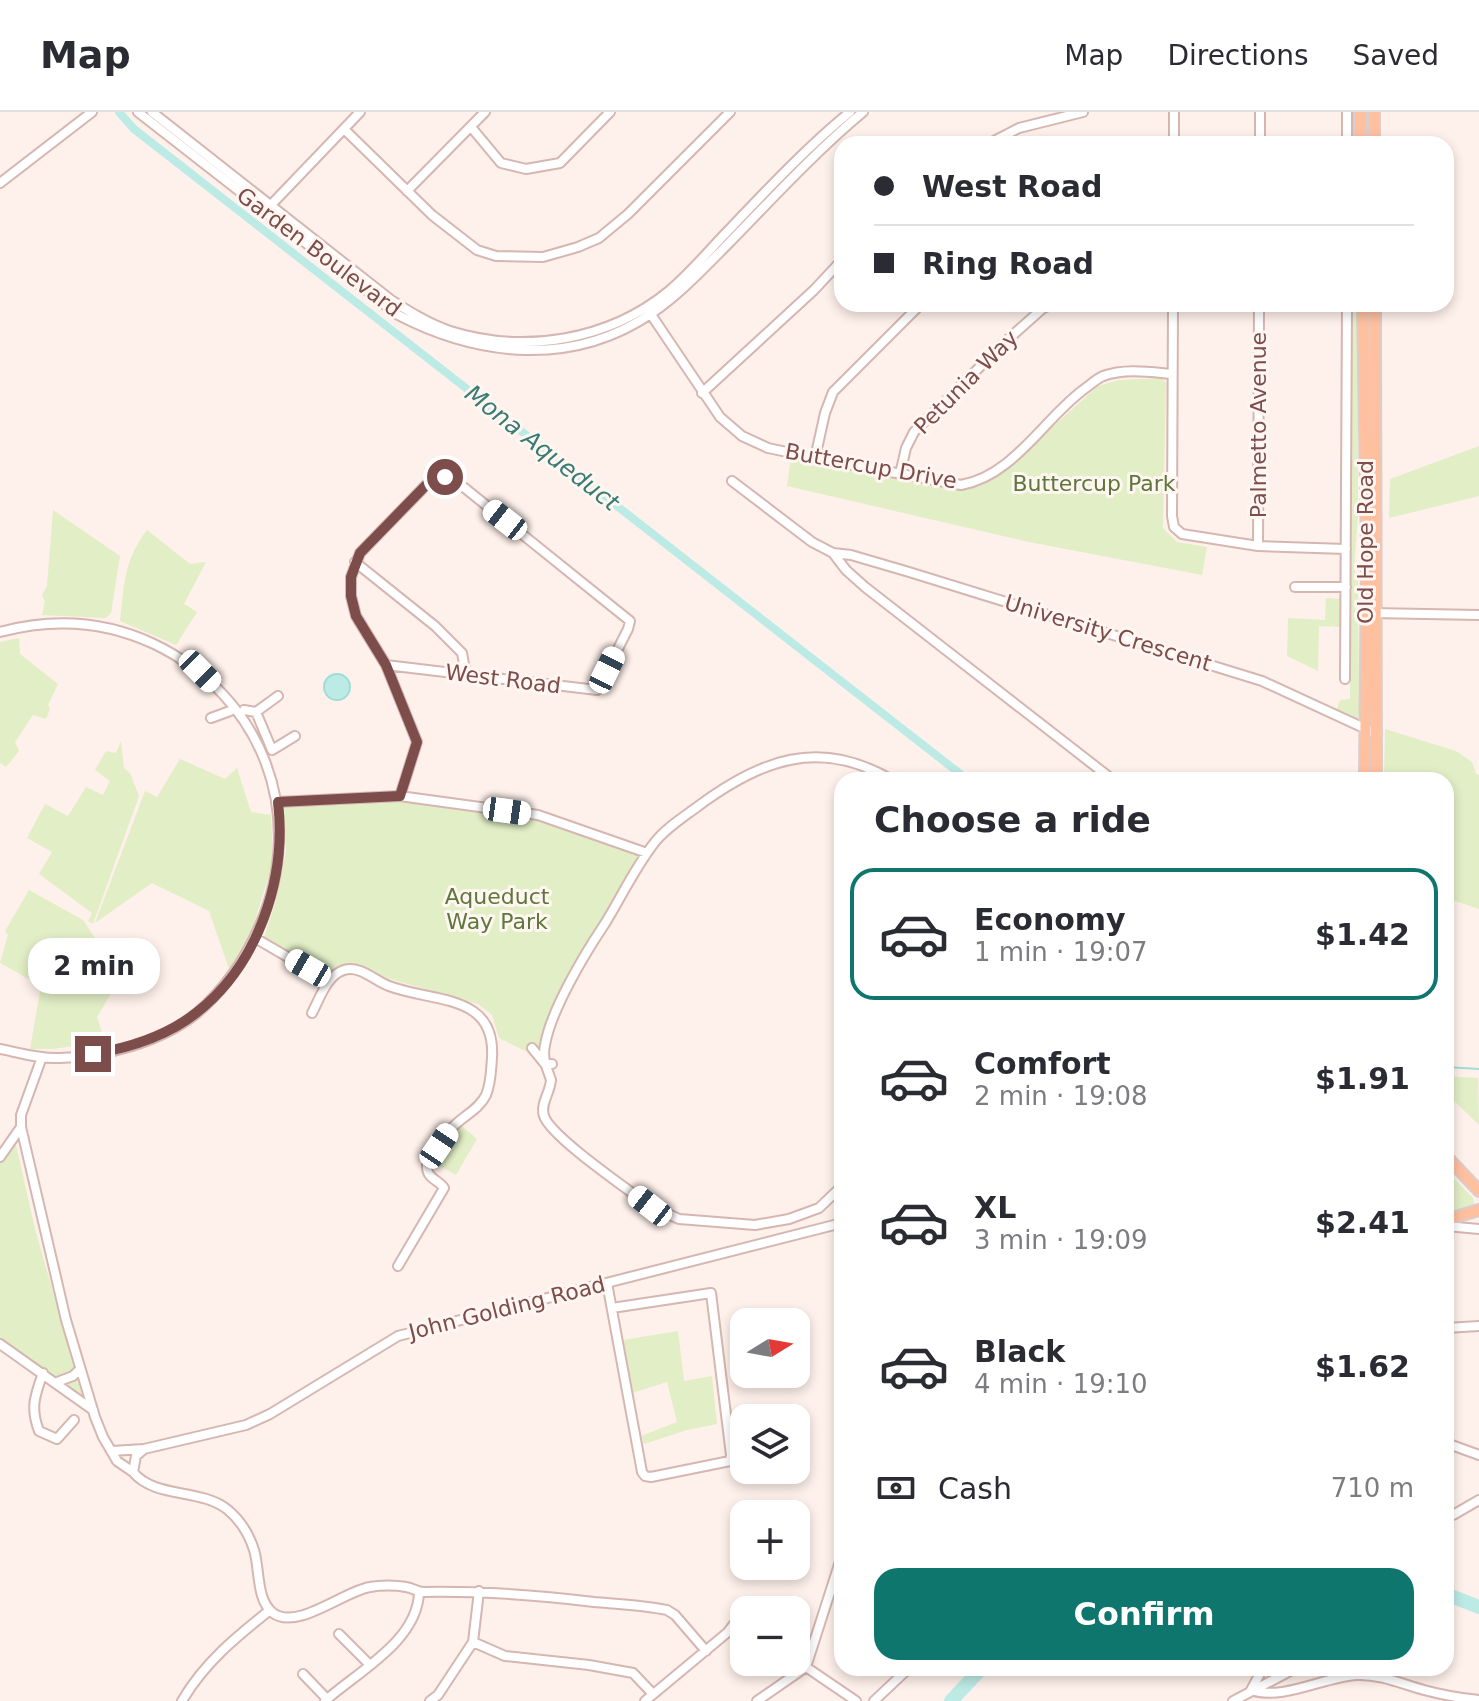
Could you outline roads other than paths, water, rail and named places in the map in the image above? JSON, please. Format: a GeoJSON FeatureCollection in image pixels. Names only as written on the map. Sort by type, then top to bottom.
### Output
{"type":"FeatureCollection","features":[{"type":"Feature","properties":{"kind":"main road"},"geometry":{"type":"LineString","coordinates":[[1360,112],[1360,136]]}},
{"type":"Feature","properties":{"kind":"main road"},"geometry":{"type":"LineString","coordinates":[[1374,112],[1374,136]]}},
{"type":"Feature","properties":{"kind":"main road","name":"Old Hope Road"},"geometry":{"type":"LineString","coordinates":[[1363,312],[1376,772]]}},
{"type":"Feature","properties":{"kind":"main road","name":"Old Hope Road"},"geometry":{"type":"LineString","coordinates":[[1365,772],[1371,612],[1375,312]]}},
{"type":"Feature","properties":{"kind":"main road"},"geometry":{"type":"LineString","coordinates":[[1454,1164],[1479,1191]]}},
{"type":"Feature","properties":{"kind":"main road"},"geometry":{"type":"LineString","coordinates":[[1454,1218],[1479,1210]]}},
{"type":"Feature","properties":{"kind":"street"},"geometry":{"type":"LineString","coordinates":[[0,183],[92,112]]}},
{"type":"Feature","properties":{"kind":"street","name":"Garden Boulevard"},"geometry":{"type":"LineString","coordinates":[[138,112],[391,300],[448,330],[500,341],[553,340],[609,326],[648,311],[700,272],[834,136]]}},
{"type":"Feature","properties":{"kind":"street","name":"Garden Boulevard"},"geometry":{"type":"LineString","coordinates":[[152,112],[268,208]]}},
{"type":"Feature","properties":{"kind":"street"},"geometry":{"type":"LineString","coordinates":[[268,208],[360,112]]}},
{"type":"Feature","properties":{"kind":"street"},"geometry":{"type":"LineString","coordinates":[[407,191],[485,112]]}},
{"type":"Feature","properties":{"kind":"street"},"geometry":{"type":"LineString","coordinates":[[471,127],[501,163],[526,169],[560,163],[610,112]]}},
{"type":"Feature","properties":{"kind":"street"},"geometry":{"type":"LineString","coordinates":[[344,129],[446,228],[477,250],[496,256],[543,257],[599,238],[628,214],[730,112]]}},
{"type":"Feature","properties":{"kind":"street","name":"Garden Boulevard"},"geometry":{"type":"LineString","coordinates":[[648,311],[812,146],[850,112]]}},
{"type":"Feature","properties":{"kind":"street","name":"Garden Boulevard"},"geometry":{"type":"LineString","coordinates":[[834,136],[863,112]]}},
{"type":"Feature","properties":{"kind":"street"},"geometry":{"type":"LineString","coordinates":[[1004,136],[1019,128],[1083,112]]}},
{"type":"Feature","properties":{"kind":"street"},"geometry":{"type":"LineString","coordinates":[[1174,112],[1174,136]]}},
{"type":"Feature","properties":{"kind":"street"},"geometry":{"type":"LineString","coordinates":[[1260,112],[1260,136]]}},
{"type":"Feature","properties":{"kind":"street"},"geometry":{"type":"LineString","coordinates":[[1347,112],[1347,136]]}},
{"type":"Feature","properties":{"kind":"street"},"geometry":{"type":"LineString","coordinates":[[702,393],[834,269]]}},
{"type":"Feature","properties":{"kind":"street","name":"Buttercup Drive"},"geometry":{"type":"LineString","coordinates":[[648,311],[720,417],[742,436],[768,448],[961,485],[978,482],[997,472],[1071,399],[1101,377],[1119,372],[1172,374]]}},
{"type":"Feature","properties":{"kind":"street"},"geometry":{"type":"LineString","coordinates":[[815,458],[833,392],[913,312]]}},
{"type":"Feature","properties":{"kind":"street","name":"Petunia Way"},"geometry":{"type":"LineString","coordinates":[[900,474],[906,448],[914,432],[1039,312]]}},
{"type":"Feature","properties":{"kind":"street"},"geometry":{"type":"LineString","coordinates":[[1173,312],[1174,527],[1182,534],[1258,546],[1346,549]]}},
{"type":"Feature","properties":{"kind":"street","name":"Palmetto Avenue"},"geometry":{"type":"LineString","coordinates":[[1258,546],[1259,312]]}},
{"type":"Feature","properties":{"kind":"street"},"geometry":{"type":"LineString","coordinates":[[1345,679],[1347,312]]}},
{"type":"Feature","properties":{"kind":"street","name":"West Road"},"geometry":{"type":"LineString","coordinates":[[355,562],[360,553],[431,480],[445,477],[456,481],[630,621],[597,690],[386,665]]}},
{"type":"Feature","properties":{"kind":"street","name":"University Crescent"},"geometry":{"type":"LineString","coordinates":[[732,481],[812,542],[833,553],[851,555],[909,572],[1262,681],[1377,734]]}},
{"type":"Feature","properties":{"kind":"street","name":"University Crescent"},"geometry":{"type":"LineString","coordinates":[[833,553],[865,587],[1103,772]]}},
{"type":"Feature","properties":{"kind":"street"},"geometry":{"type":"LineString","coordinates":[[400,796],[417,742],[386,665],[356,616],[351,596],[355,562],[435,626],[462,653],[466,675]]}},
{"type":"Feature","properties":{"kind":"street"},"geometry":{"type":"LineString","coordinates":[[1295,587],[1346,587]]}},
{"type":"Feature","properties":{"kind":"street"},"geometry":{"type":"LineString","coordinates":[[1371,612],[1479,615]]}},
{"type":"Feature","properties":{"kind":"street"},"geometry":{"type":"LineString","coordinates":[[0,632],[37,624],[107,626],[143,639],[188,662],[218,689],[247,726],[270,775],[278,802],[280,846],[266,911],[249,951],[196,1014],[138,1043],[111,1051],[64,1058],[0,1049]]}},
{"type":"Feature","properties":{"kind":"street"},"geometry":{"type":"LineString","coordinates":[[244,710],[256,712],[278,696]]}},
{"type":"Feature","properties":{"kind":"street"},"geometry":{"type":"LineString","coordinates":[[211,718],[230,711]]}},
{"type":"Feature","properties":{"kind":"street"},"geometry":{"type":"LineString","coordinates":[[256,712],[272,750],[295,736]]}},
{"type":"Feature","properties":{"kind":"street"},"geometry":{"type":"LineString","coordinates":[[834,1194],[819,1208],[768,1224],[679,1219],[663,1213],[564,1139],[548,1123],[543,1114],[551,1080],[544,1047],[587,951],[647,853],[666,829],[745,774],[785,760],[832,758],[856,762],[876,772]]}},
{"type":"Feature","properties":{"kind":"street"},"geometry":{"type":"LineString","coordinates":[[278,802],[400,796],[538,815],[647,853]]}},
{"type":"Feature","properties":{"kind":"street"},"geometry":{"type":"LineString","coordinates":[[255,938],[329,981]]}},
{"type":"Feature","properties":{"kind":"street"},"geometry":{"type":"LineString","coordinates":[[312,1013],[331,976],[345,969],[357,969],[390,987],[471,1009],[483,1017],[488,1026],[492,1049],[486,1096],[452,1128],[427,1165],[431,1178],[444,1188],[398,1266]]}},
{"type":"Feature","properties":{"kind":"street"},"geometry":{"type":"LineString","coordinates":[[532,1048],[548,1064]]}},
{"type":"Feature","properties":{"kind":"street"},"geometry":{"type":"LineString","coordinates":[[42,1057],[21,1115],[21,1127],[66,1320],[98,1428],[124,1467],[137,1478],[225,1507],[241,1523],[254,1551],[264,1601],[270,1610],[282,1617],[313,1612],[369,1587],[408,1587],[419,1592],[479,1591],[667,1610],[706,1651]]}},
{"type":"Feature","properties":{"kind":"street"},"geometry":{"type":"LineString","coordinates":[[0,1157],[21,1127]]}},
{"type":"Feature","properties":{"kind":"street","name":"John Golding Road"},"geometry":{"type":"LineString","coordinates":[[112,1451],[144,1449],[246,1425],[270,1414],[398,1336],[834,1225]]}},
{"type":"Feature","properties":{"kind":"street"},"geometry":{"type":"LineString","coordinates":[[1454,1227],[1479,1229]]}},
{"type":"Feature","properties":{"kind":"street"},"geometry":{"type":"LineString","coordinates":[[607,1283],[642,1472],[651,1477],[730,1461],[711,1293],[612,1308]]}},
{"type":"Feature","properties":{"kind":"street"},"geometry":{"type":"LineString","coordinates":[[1454,1328],[1479,1326]]}},
{"type":"Feature","properties":{"kind":"street"},"geometry":{"type":"LineString","coordinates":[[0,1344],[93,1410]]}},
{"type":"Feature","properties":{"kind":"street"},"geometry":{"type":"LineString","coordinates":[[43,1373],[32,1400],[33,1416],[39,1431],[57,1439],[74,1420]]}},
{"type":"Feature","properties":{"kind":"street"},"geometry":{"type":"LineString","coordinates":[[60,1385],[82,1373]]}},
{"type":"Feature","properties":{"kind":"street"},"geometry":{"type":"LineString","coordinates":[[1454,1446],[1479,1455]]}},
{"type":"Feature","properties":{"kind":"street"},"geometry":{"type":"LineString","coordinates":[[133,1472],[136,1456],[144,1449]]}},
{"type":"Feature","properties":{"kind":"street"},"geometry":{"type":"LineString","coordinates":[[1454,1514],[1479,1500]]}},
{"type":"Feature","properties":{"kind":"street"},"geometry":{"type":"LineString","coordinates":[[810,1655],[834,1580]]}},
{"type":"Feature","properties":{"kind":"street"},"geometry":{"type":"LineString","coordinates":[[430,1701],[438,1695],[473,1642],[479,1591]]}},
{"type":"Feature","properties":{"kind":"street"},"geometry":{"type":"LineString","coordinates":[[303,1674],[326,1700],[397,1640],[414,1616],[419,1592]]}},
{"type":"Feature","properties":{"kind":"street"},"geometry":{"type":"LineString","coordinates":[[182,1701],[197,1676],[237,1636],[270,1610]]}},
{"type":"Feature","properties":{"kind":"street"},"geometry":{"type":"LineString","coordinates":[[473,1642],[505,1656],[633,1673],[649,1698],[730,1629]]}},
{"type":"Feature","properties":{"kind":"street"},"geometry":{"type":"LineString","coordinates":[[339,1634],[369,1664]]}},
{"type":"Feature","properties":{"kind":"street"},"geometry":{"type":"LineString","coordinates":[[810,1670],[856,1701]]}},
{"type":"Feature","properties":{"kind":"street"},"geometry":{"type":"LineString","coordinates":[[757,1701],[793,1676]]}},
{"type":"Feature","properties":{"kind":"street"},"geometry":{"type":"LineString","coordinates":[[874,1701],[901,1676]]}},
{"type":"Feature","properties":{"kind":"street"},"geometry":{"type":"LineString","coordinates":[[1251,1690],[1259,1676]]}},
{"type":"Feature","properties":{"kind":"street"},"geometry":{"type":"LineString","coordinates":[[1233,1701],[1280,1676]]}},
{"type":"Feature","properties":{"kind":"street"},"geometry":{"type":"LineString","coordinates":[[1251,1690],[1269,1699],[1297,1698],[1353,1676]]}},
{"type":"Feature","properties":{"kind":"street"},"geometry":{"type":"LineString","coordinates":[[1366,1676],[1479,1700]]}},
{"type":"Feature","properties":{"kind":"street"},"geometry":{"type":"LineString","coordinates":[[438,1695],[447,1701]]}},
{"type":"Feature","properties":{"kind":"water"},"geometry":{"type":"Polygon","coordinates":[[[337,674],[346,678],[350,687],[346,696],[337,700],[328,696],[324,687],[328,678],[337,674]]]}},
{"type":"Feature","properties":{"kind":"waterway","name":"Mona Aqueduct"},"geometry":{"type":"LineString","coordinates":[[119,112],[134,129],[958,772]]}},
{"type":"Feature","properties":{"kind":"waterway"},"geometry":{"type":"LineString","coordinates":[[1454,1067],[1479,1069]]}},
{"type":"Feature","properties":{"kind":"waterway"},"geometry":{"type":"LineString","coordinates":[[1454,1597],[1479,1607]]}},
{"type":"Feature","properties":{"kind":"waterway"},"geometry":{"type":"LineString","coordinates":[[951,1701],[974,1676]]}},
{"type":"Feature","properties":{"kind":"park label","name":"Buttercup Park"},"geometry":{"type":"Point","coordinates":[1094,483]}},
{"type":"Feature","properties":{"kind":"park label","name":"Aqueduct Way Park"},"geometry":{"type":"Point","coordinates":[497,908]}}]}
